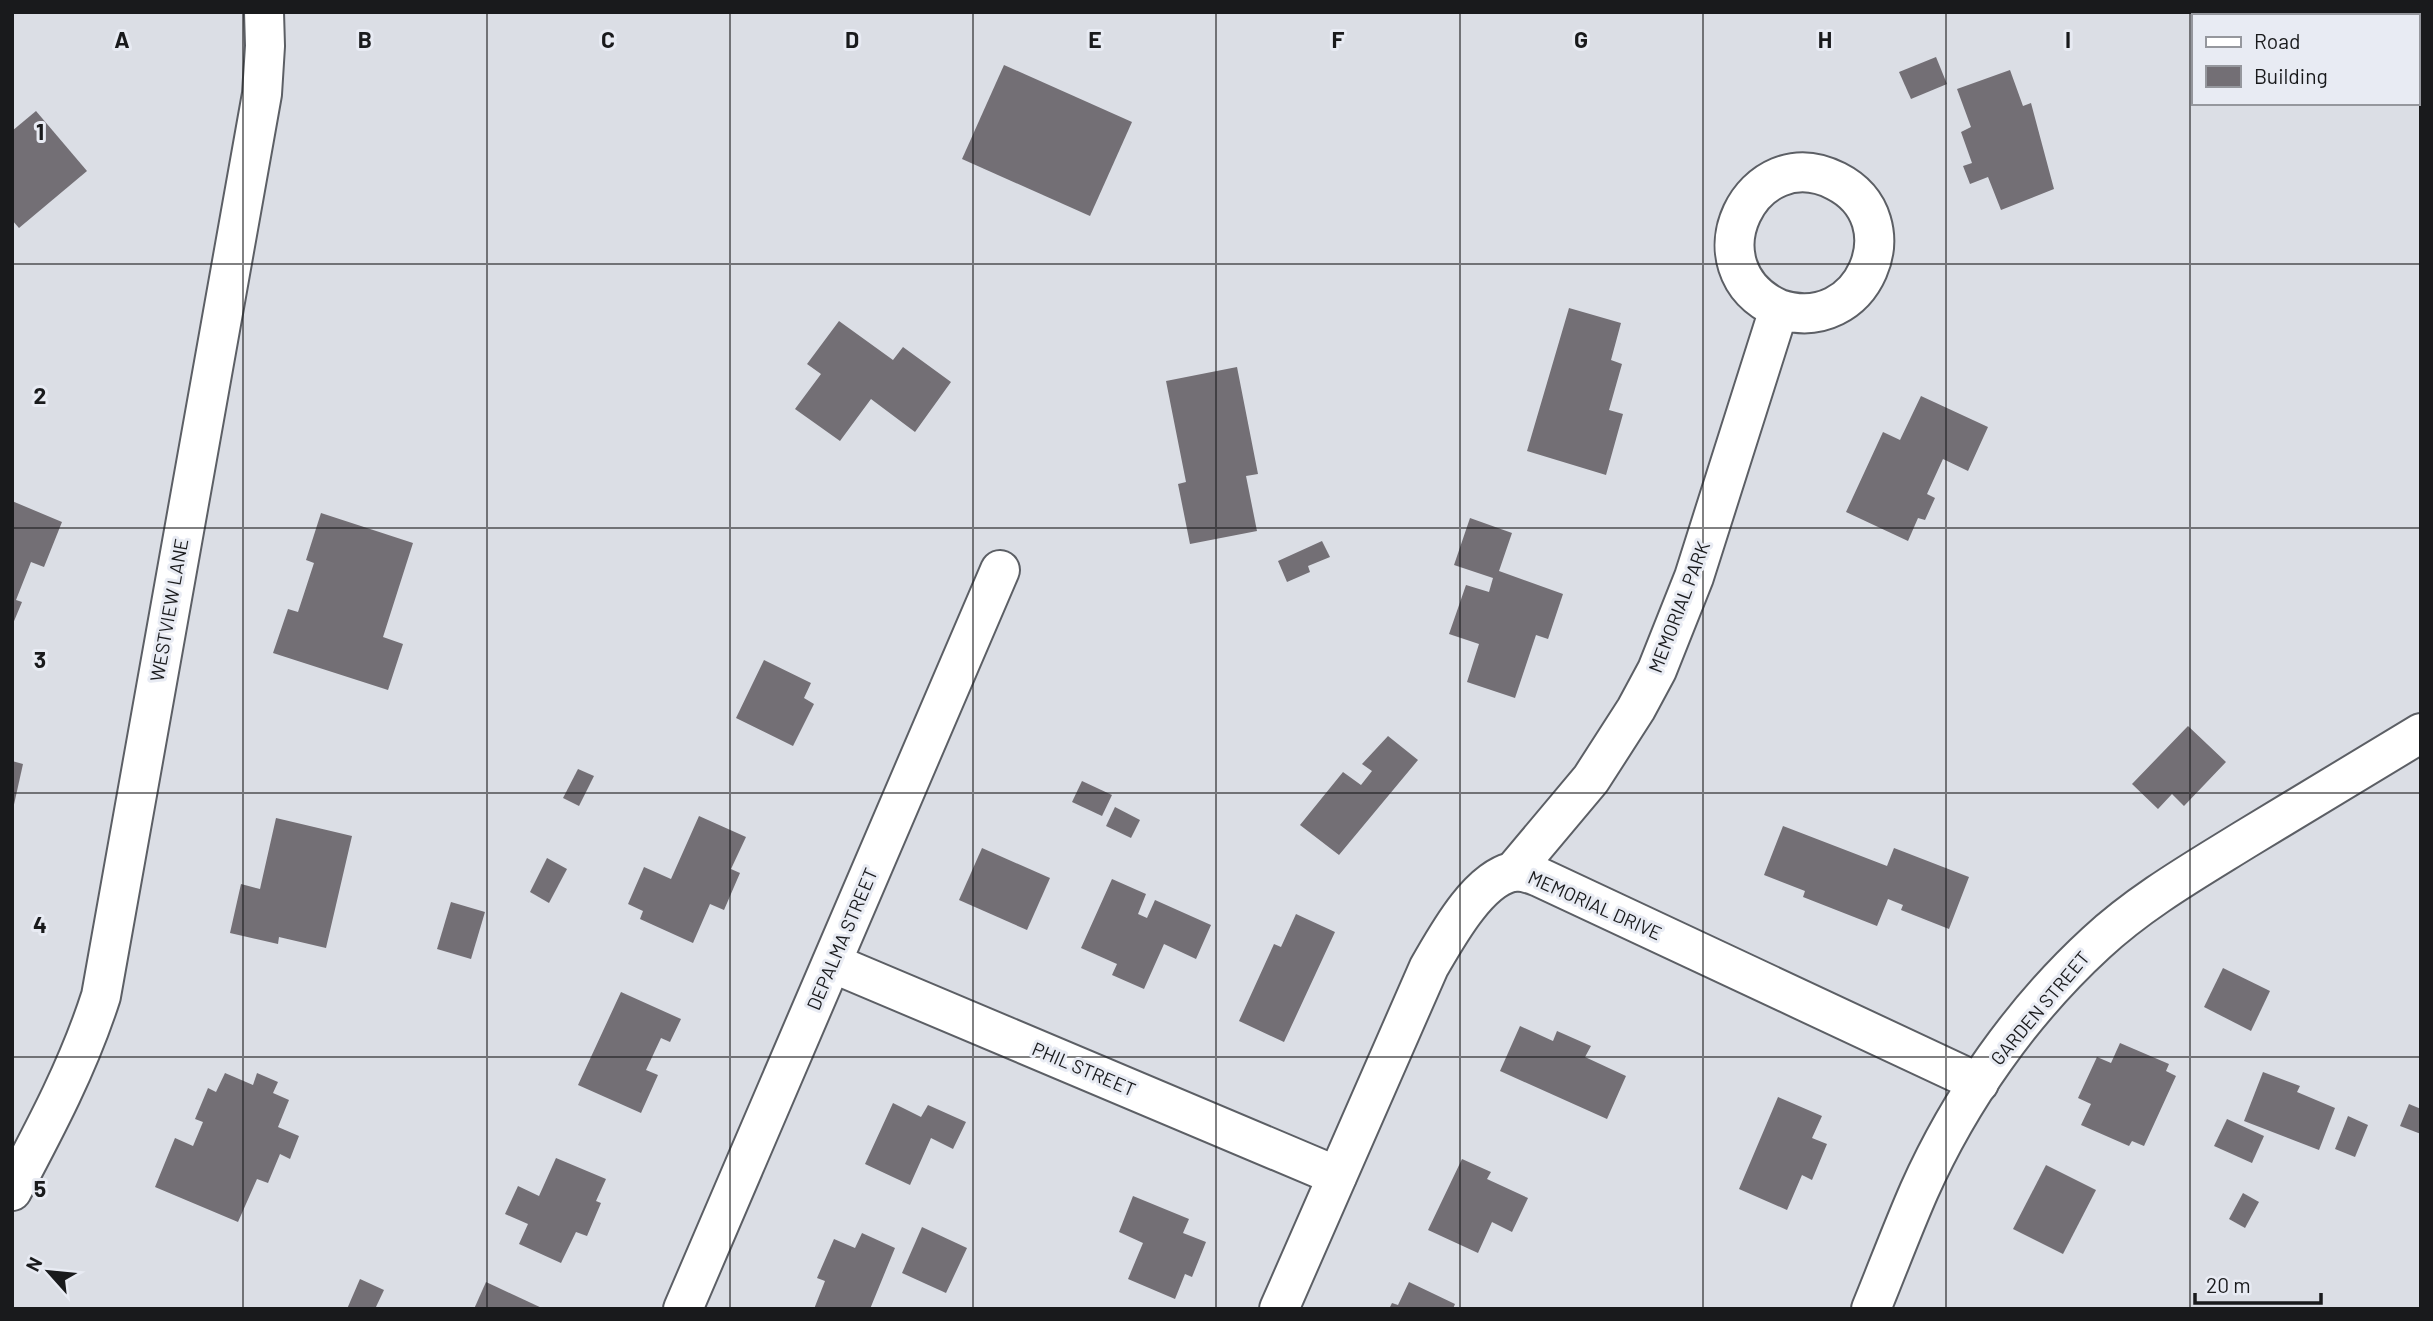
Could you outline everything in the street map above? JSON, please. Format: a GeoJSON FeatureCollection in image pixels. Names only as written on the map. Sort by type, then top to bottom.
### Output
{"type":"FeatureCollection","features":[{"type":"Feature","properties":{"kind":"street","name":"WESTVIEW LANE"},"geometry":{"type":"LineString","coordinates":[[12,1191],[60,1103],[101,996],[262,94],[264,12]]}},
{"type":"Feature","properties":{"kind":"street","name":"MEMORIAL PARK"},"geometry":{"type":"LineString","coordinates":[[1513,872],[1591,779],[1636,709],[1657,670],[1694,577],[1779,309]]}},
{"type":"Feature","properties":{"kind":"street","name":"DEPALMA STREET"},"geometry":{"type":"LineString","coordinates":[[683,1309],[1000,570]]}},
{"type":"Feature","properties":{"kind":"street","name":"GARDEN STREET"},"geometry":{"type":"LineString","coordinates":[[1871,1309],[1920,1189],[1947,1136],[1979,1083],[2017,1030],[2059,979],[2098,941],[2197,869],[2421,733]]}},
{"type":"Feature","properties":{"kind":"street","name":"MEMORIAL DRIVE"},"geometry":{"type":"LineString","coordinates":[[1279,1309],[1416,995],[1438,951],[1477,896],[1495,881],[1513,872],[1539,877],[1979,1083]]}},
{"type":"Feature","properties":{"kind":"street","name":"PHIL STREET"},"geometry":{"type":"LineString","coordinates":[[832,962],[1337,1176]]}},
{"type":"Feature","properties":{"kind":"building"},"geometry":{"type":"Polygon","coordinates":[[[1936,57],[1947,84],[1911,99],[1899,72],[1936,57]]]}},
{"type":"Feature","properties":{"kind":"building"},"geometry":{"type":"Polygon","coordinates":[[[1004,65],[1132,122],[1090,216],[962,159],[1004,65]]]}},
{"type":"Feature","properties":{"kind":"building"},"geometry":{"type":"Polygon","coordinates":[[[2010,70],[2023,106],[2031,103],[2054,189],[2001,210],[1988,177],[1970,184],[1963,166],[1972,163],[1961,132],[1971,127],[1957,89],[2010,70]]]}},
{"type":"Feature","properties":{"kind":"building"},"geometry":{"type":"Polygon","coordinates":[[[36,111],[87,171],[19,228],[12,220],[12,131],[36,111]]]}},
{"type":"Feature","properties":{"kind":"building"},"geometry":{"type":"Polygon","coordinates":[[[1569,308],[1621,323],[1611,360],[1622,364],[1609,410],[1623,414],[1606,475],[1527,451],[1569,308]]]}},
{"type":"Feature","properties":{"kind":"building"},"geometry":{"type":"Polygon","coordinates":[[[839,321],[893,360],[903,347],[951,382],[915,432],[871,399],[840,441],[795,409],[821,374],[807,364],[839,321]]]}},
{"type":"Feature","properties":{"kind":"building"},"geometry":{"type":"Polygon","coordinates":[[[1237,367],[1258,474],[1246,476],[1257,531],[1190,544],[1178,484],[1186,482],[1166,381],[1237,367]]]}},
{"type":"Feature","properties":{"kind":"building"},"geometry":{"type":"Polygon","coordinates":[[[1921,396],[1988,427],[1968,471],[1943,459],[1927,494],[1935,498],[1925,520],[1918,518],[1908,541],[1846,512],[1883,432],[1900,440],[1921,396]]]}},
{"type":"Feature","properties":{"kind":"building"},"geometry":{"type":"Polygon","coordinates":[[[12,501],[62,522],[44,567],[31,562],[16,600],[22,602],[12,626],[12,501]]]}},
{"type":"Feature","properties":{"kind":"building"},"geometry":{"type":"Polygon","coordinates":[[[321,513],[413,543],[383,637],[403,644],[388,690],[273,653],[288,609],[298,612],[314,563],[306,560],[321,513]]]}},
{"type":"Feature","properties":{"kind":"building"},"geometry":{"type":"Polygon","coordinates":[[[1470,518],[1512,533],[1499,571],[1563,594],[1548,639],[1536,635],[1515,698],[1467,682],[1479,644],[1449,634],[1466,585],[1489,592],[1493,578],[1454,565],[1470,518]]]}},
{"type":"Feature","properties":{"kind":"building"},"geometry":{"type":"Polygon","coordinates":[[[1322,541],[1330,557],[1308,566],[1310,572],[1287,582],[1278,561],[1322,541]]]}},
{"type":"Feature","properties":{"kind":"building"},"geometry":{"type":"Polygon","coordinates":[[[764,660],[811,683],[804,698],[814,704],[793,746],[736,718],[764,660]]]}},
{"type":"Feature","properties":{"kind":"building"},"geometry":{"type":"Polygon","coordinates":[[[2188,726],[2226,762],[2184,806],[2172,794],[2158,809],[2132,784],[2188,726]]]}},
{"type":"Feature","properties":{"kind":"building"},"geometry":{"type":"Polygon","coordinates":[[[1388,736],[1418,760],[1339,855],[1300,825],[1343,772],[1361,785],[1372,771],[1362,764],[1388,736]]]}},
{"type":"Feature","properties":{"kind":"building"},"geometry":{"type":"Polygon","coordinates":[[[12,761],[23,764],[13,809],[12,809],[12,761]]]}},
{"type":"Feature","properties":{"kind":"building"},"geometry":{"type":"Polygon","coordinates":[[[578,769],[594,776],[579,806],[563,798],[578,769]]]}},
{"type":"Feature","properties":{"kind":"building"},"geometry":{"type":"Polygon","coordinates":[[[1082,781],[1112,795],[1102,816],[1072,802],[1082,781]]]}},
{"type":"Feature","properties":{"kind":"building"},"geometry":{"type":"Polygon","coordinates":[[[1115,807],[1140,820],[1131,838],[1106,826],[1115,807]]]}},
{"type":"Feature","properties":{"kind":"building"},"geometry":{"type":"Polygon","coordinates":[[[699,816],[746,837],[731,869],[740,873],[724,910],[710,904],[693,943],[640,919],[643,911],[628,904],[644,867],[671,879],[699,816]]]}},
{"type":"Feature","properties":{"kind":"building"},"geometry":{"type":"Polygon","coordinates":[[[276,818],[352,836],[326,948],[279,937],[278,944],[230,933],[241,884],[260,889],[276,818]]]}},
{"type":"Feature","properties":{"kind":"building"},"geometry":{"type":"Polygon","coordinates":[[[1783,826],[1887,866],[1894,848],[1969,877],[1949,929],[1901,910],[1903,905],[1888,899],[1877,926],[1803,897],[1805,891],[1764,875],[1783,826]]]}},
{"type":"Feature","properties":{"kind":"building"},"geometry":{"type":"Polygon","coordinates":[[[982,848],[1050,878],[1027,930],[959,900],[982,848]]]}},
{"type":"Feature","properties":{"kind":"building"},"geometry":{"type":"Polygon","coordinates":[[[547,858],[567,869],[549,903],[530,892],[547,858]]]}},
{"type":"Feature","properties":{"kind":"building"},"geometry":{"type":"Polygon","coordinates":[[[1112,879],[1146,894],[1138,914],[1147,918],[1155,900],[1211,925],[1196,959],[1164,944],[1144,989],[1112,975],[1117,964],[1081,948],[1112,879]]]}},
{"type":"Feature","properties":{"kind":"building"},"geometry":{"type":"Polygon","coordinates":[[[451,902],[485,912],[471,959],[437,949],[451,902]]]}},
{"type":"Feature","properties":{"kind":"building"},"geometry":{"type":"Polygon","coordinates":[[[1296,914],[1335,932],[1284,1042],[1239,1021],[1274,944],[1281,947],[1296,914]]]}},
{"type":"Feature","properties":{"kind":"building"},"geometry":{"type":"Polygon","coordinates":[[[2223,968],[2270,991],[2251,1031],[2204,1007],[2223,968]]]}},
{"type":"Feature","properties":{"kind":"building"},"geometry":{"type":"Polygon","coordinates":[[[621,992],[681,1019],[670,1042],[661,1038],[646,1070],[658,1075],[641,1113],[578,1085],[621,992]]]}},
{"type":"Feature","properties":{"kind":"building"},"geometry":{"type":"Polygon","coordinates":[[[1520,1026],[1553,1041],[1557,1031],[1591,1046],[1585,1057],[1626,1076],[1607,1119],[1500,1071],[1520,1026]]]}},
{"type":"Feature","properties":{"kind":"building"},"geometry":{"type":"Polygon","coordinates":[[[2120,1043],[2169,1064],[2166,1071],[2176,1076],[2144,1146],[2132,1141],[2129,1146],[2081,1125],[2091,1104],[2078,1098],[2097,1057],[2111,1063],[2120,1043]]]}},
{"type":"Feature","properties":{"kind":"building"},"geometry":{"type":"Polygon","coordinates":[[[2263,1072],[2300,1086],[2297,1092],[2335,1108],[2319,1150],[2244,1121],[2263,1072]]]}},
{"type":"Feature","properties":{"kind":"building"},"geometry":{"type":"Polygon","coordinates":[[[225,1073],[253,1085],[257,1073],[278,1082],[273,1093],[289,1100],[278,1127],[299,1136],[290,1159],[280,1154],[268,1183],[257,1179],[238,1222],[155,1187],[175,1138],[193,1146],[203,1122],[195,1119],[208,1088],[216,1092],[225,1073]]]}},
{"type":"Feature","properties":{"kind":"building"},"geometry":{"type":"Polygon","coordinates":[[[1778,1097],[1822,1116],[1812,1138],[1827,1144],[1812,1180],[1802,1175],[1787,1210],[1739,1189],[1778,1097]]]}},
{"type":"Feature","properties":{"kind":"building"},"geometry":{"type":"Polygon","coordinates":[[[893,1103],[921,1117],[928,1105],[966,1122],[953,1149],[931,1138],[910,1185],[865,1164],[893,1103]]]}},
{"type":"Feature","properties":{"kind":"building"},"geometry":{"type":"Polygon","coordinates":[[[2409,1104],[2421,1109],[2421,1134],[2400,1126],[2409,1104]]]}},
{"type":"Feature","properties":{"kind":"building"},"geometry":{"type":"Polygon","coordinates":[[[2348,1116],[2368,1125],[2355,1157],[2335,1149],[2348,1116]]]}},
{"type":"Feature","properties":{"kind":"building"},"geometry":{"type":"Polygon","coordinates":[[[2227,1119],[2264,1136],[2252,1163],[2214,1146],[2227,1119]]]}},
{"type":"Feature","properties":{"kind":"building"},"geometry":{"type":"Polygon","coordinates":[[[556,1158],[606,1179],[596,1201],[601,1203],[587,1236],[576,1232],[561,1263],[519,1244],[528,1224],[505,1214],[518,1186],[539,1196],[556,1158]]]}},
{"type":"Feature","properties":{"kind":"building"},"geometry":{"type":"Polygon","coordinates":[[[1462,1159],[1491,1172],[1487,1179],[1528,1198],[1512,1232],[1492,1222],[1478,1253],[1428,1230],[1462,1159]]]}},
{"type":"Feature","properties":{"kind":"building"},"geometry":{"type":"Polygon","coordinates":[[[2046,1165],[2096,1190],[2063,1254],[2013,1229],[2046,1165]]]}},
{"type":"Feature","properties":{"kind":"building"},"geometry":{"type":"Polygon","coordinates":[[[2243,1193],[2259,1202],[2245,1228],[2229,1219],[2243,1193]]]}},
{"type":"Feature","properties":{"kind":"building"},"geometry":{"type":"Polygon","coordinates":[[[1133,1196],[1189,1219],[1183,1233],[1206,1242],[1192,1277],[1185,1274],[1175,1299],[1128,1279],[1143,1243],[1119,1232],[1133,1196]]]}},
{"type":"Feature","properties":{"kind":"building"},"geometry":{"type":"Polygon","coordinates":[[[922,1227],[967,1248],[946,1293],[902,1273],[922,1227]]]}},
{"type":"Feature","properties":{"kind":"building"},"geometry":{"type":"Polygon","coordinates":[[[862,1233],[895,1248],[870,1309],[814,1309],[825,1281],[817,1278],[834,1239],[855,1248],[862,1233]]]}},
{"type":"Feature","properties":{"kind":"building"},"geometry":{"type":"Polygon","coordinates":[[[360,1279],[384,1290],[375,1309],[347,1309],[360,1279]]]}},
{"type":"Feature","properties":{"kind":"building"},"geometry":{"type":"Polygon","coordinates":[[[486,1282],[544,1309],[474,1309],[486,1282]]]}},
{"type":"Feature","properties":{"kind":"building"},"geometry":{"type":"Polygon","coordinates":[[[1409,1282],[1455,1304],[1453,1309],[1389,1309],[1392,1303],[1398,1305],[1409,1282]]]}}]}
